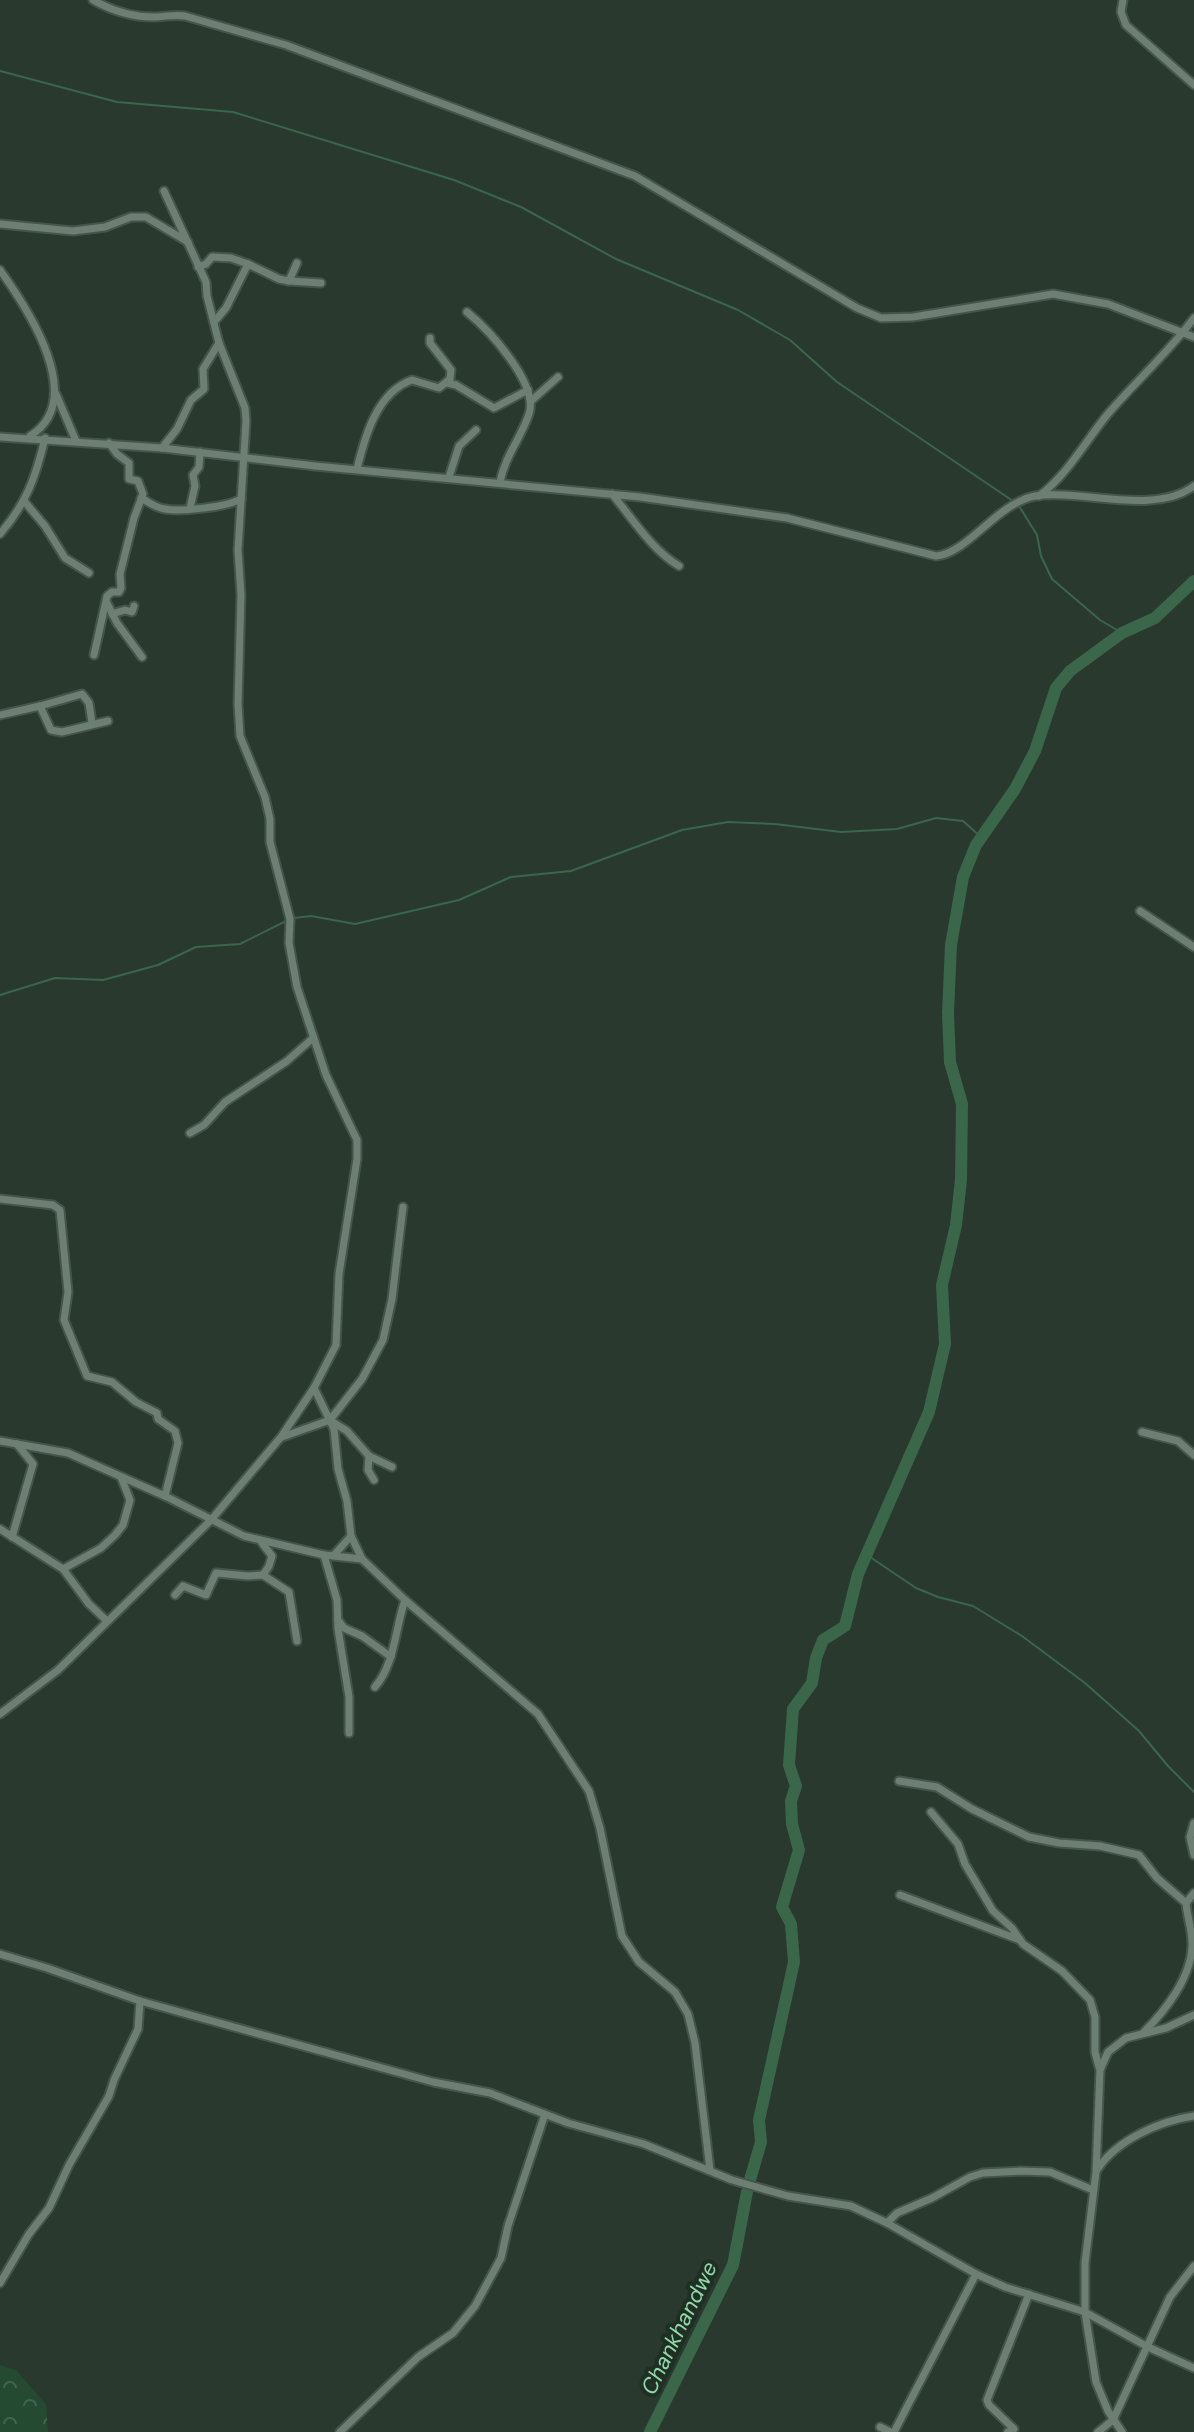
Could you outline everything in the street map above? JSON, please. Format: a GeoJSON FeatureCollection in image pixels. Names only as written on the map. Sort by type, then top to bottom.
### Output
{"type":"FeatureCollection","features":[{"type":"Feature","properties":{"kind":"street"},"geometry":{"type":"LineString","coordinates":[[93,0],[130,15],[158,18],[170,14],[185,16],[286,45],[635,176],[844,301],[881,318],[913,317],[1053,294],[1108,304],[1194,337]]}},
{"type":"Feature","properties":{"kind":"street"},"geometry":{"type":"LineString","coordinates":[[1123,0],[1121,12],[1126,25],[1194,85]]}},
{"type":"Feature","properties":{"kind":"street"},"geometry":{"type":"LineString","coordinates":[[0,1714],[58,1670],[211,1520],[281,1437],[314,1388],[336,1345],[339,1274],[357,1151],[357,1140],[326,1075],[313,1038],[290,955],[290,919],[270,842],[270,819],[265,797],[240,736],[241,595],[238,550],[245,408],[219,343],[206,282],[164,191]]}},
{"type":"Feature","properties":{"kind":"street"},"geometry":{"type":"LineString","coordinates":[[0,224],[73,231],[105,227],[131,217],[146,217],[188,242]]}},
{"type":"Feature","properties":{"kind":"street"},"geometry":{"type":"LineString","coordinates":[[198,267],[212,257],[231,258],[289,281],[321,283]]}},
{"type":"Feature","properties":{"kind":"street"},"geometry":{"type":"LineString","coordinates":[[289,281],[297,263]]}},
{"type":"Feature","properties":{"kind":"street"},"geometry":{"type":"LineString","coordinates":[[214,322],[226,308],[248,264]]}},
{"type":"Feature","properties":{"kind":"street"},"geometry":{"type":"LineString","coordinates":[[1,275],[34,322],[55,392],[76,441]]}},
{"type":"Feature","properties":{"kind":"street"},"geometry":{"type":"LineString","coordinates":[[467,312],[480,322],[513,363],[531,401]]}},
{"type":"Feature","properties":{"kind":"street"},"geometry":{"type":"LineString","coordinates":[[1039,496],[1052,486],[1107,416],[1194,318]]}},
{"type":"Feature","properties":{"kind":"street"},"geometry":{"type":"LineString","coordinates":[[357,469],[376,414],[396,388],[412,380],[439,388],[447,383],[451,370],[430,343],[430,338]]}},
{"type":"Feature","properties":{"kind":"street"},"geometry":{"type":"LineString","coordinates":[[162,448],[177,429],[191,400],[204,389],[203,369],[219,343]]}},
{"type":"Feature","properties":{"kind":"street"},"geometry":{"type":"LineString","coordinates":[[500,482],[507,456],[522,428],[531,401],[558,377]]}},
{"type":"Feature","properties":{"kind":"street"},"geometry":{"type":"LineString","coordinates":[[447,383],[456,385],[494,408],[528,390]]}},
{"type":"Feature","properties":{"kind":"street"},"geometry":{"type":"LineString","coordinates":[[28,437],[47,422],[55,392]]}},
{"type":"Feature","properties":{"kind":"street"},"geometry":{"type":"LineString","coordinates":[[449,477],[459,446],[476,430]]}},
{"type":"Feature","properties":{"kind":"street"},"geometry":{"type":"LineString","coordinates":[[0,437],[109,443],[612,494],[787,518],[936,556],[954,551],[1002,512],[1039,496],[1146,499],[1177,495],[1194,486]]}},
{"type":"Feature","properties":{"kind":"street"},"geometry":{"type":"LineString","coordinates":[[0,534],[24,501],[36,477],[45,438]]}},
{"type":"Feature","properties":{"kind":"street"},"geometry":{"type":"LineString","coordinates":[[94,655],[109,593],[119,592],[121,588],[120,574],[143,494],[138,481],[129,479],[129,463],[109,443]]}},
{"type":"Feature","properties":{"kind":"street"},"geometry":{"type":"LineString","coordinates":[[190,508],[195,486],[193,475],[199,467],[200,452]]}},
{"type":"Feature","properties":{"kind":"street"},"geometry":{"type":"LineString","coordinates":[[612,494],[655,548],[679,566]]}},
{"type":"Feature","properties":{"kind":"street"},"geometry":{"type":"LineString","coordinates":[[141,498],[160,509],[223,506],[241,499]]}},
{"type":"Feature","properties":{"kind":"street"},"geometry":{"type":"LineString","coordinates":[[24,501],[45,526],[65,558],[89,573]]}},
{"type":"Feature","properties":{"kind":"street"},"geometry":{"type":"LineString","coordinates":[[107,603],[142,657]]}},
{"type":"Feature","properties":{"kind":"street"},"geometry":{"type":"LineString","coordinates":[[112,614],[125,610],[132,612],[134,606]]}},
{"type":"Feature","properties":{"kind":"street"},"geometry":{"type":"LineString","coordinates":[[0,715],[82,694],[89,703],[92,723]]}},
{"type":"Feature","properties":{"kind":"street"},"geometry":{"type":"LineString","coordinates":[[40,706],[51,730],[62,732],[108,721]]}},
{"type":"Feature","properties":{"kind":"street"},"geometry":{"type":"LineString","coordinates":[[1140,911],[1194,947]]}},
{"type":"Feature","properties":{"kind":"street"},"geometry":{"type":"LineString","coordinates":[[190,1133],[204,1125],[225,1102],[287,1061],[313,1038]]}},
{"type":"Feature","properties":{"kind":"street"},"geometry":{"type":"LineString","coordinates":[[0,1199],[53,1205],[60,1210],[68,1292],[64,1320],[87,1376],[112,1382],[136,1402],[157,1413],[158,1419],[176,1433],[178,1443],[165,1496]]}},
{"type":"Feature","properties":{"kind":"street"},"geometry":{"type":"LineString","coordinates":[[281,1437],[330,1420],[362,1379],[387,1330],[403,1207]]}},
{"type":"Feature","properties":{"kind":"street"},"geometry":{"type":"LineString","coordinates":[[314,1388],[334,1429],[351,1536],[362,1559],[538,1714],[584,1781],[600,1828],[622,1936],[639,1962],[675,1992],[688,2014],[695,2043],[710,2170]]}},
{"type":"Feature","properties":{"kind":"street"},"geometry":{"type":"LineString","coordinates":[[330,1420],[347,1431],[369,1456],[392,1467]]}},
{"type":"Feature","properties":{"kind":"street"},"geometry":{"type":"LineString","coordinates":[[1142,1432],[1178,1441],[1194,1455]]}},
{"type":"Feature","properties":{"kind":"street"},"geometry":{"type":"LineString","coordinates":[[0,1441],[68,1453],[165,1496],[235,1533],[324,1555],[362,1559]]}},
{"type":"Feature","properties":{"kind":"street"},"geometry":{"type":"LineString","coordinates":[[12,1537],[33,1464],[16,1443]]}},
{"type":"Feature","properties":{"kind":"street"},"geometry":{"type":"LineString","coordinates":[[369,1456],[368,1470],[374,1480]]}},
{"type":"Feature","properties":{"kind":"street"},"geometry":{"type":"LineString","coordinates":[[63,1569],[101,1548],[123,1525],[130,1500],[121,1477]]}},
{"type":"Feature","properties":{"kind":"street"},"geometry":{"type":"LineString","coordinates":[[0,1529],[63,1569],[89,1604],[106,1620]]}},
{"type":"Feature","properties":{"kind":"street"},"geometry":{"type":"LineString","coordinates":[[334,1555],[351,1536]]}},
{"type":"Feature","properties":{"kind":"street"},"geometry":{"type":"LineString","coordinates":[[261,1541],[272,1556],[263,1575]]}},
{"type":"Feature","properties":{"kind":"street"},"geometry":{"type":"LineString","coordinates":[[324,1555],[337,1600],[349,1697],[349,1733]]}},
{"type":"Feature","properties":{"kind":"street"},"geometry":{"type":"LineString","coordinates":[[175,1595],[183,1586],[206,1595],[216,1573],[263,1575],[289,1592],[297,1641]]}},
{"type":"Feature","properties":{"kind":"street"},"geometry":{"type":"LineString","coordinates":[[375,1687],[385,1676],[405,1600]]}},
{"type":"Feature","properties":{"kind":"street"},"geometry":{"type":"LineString","coordinates":[[338,1620],[344,1628],[362,1636],[391,1657]]}},
{"type":"Feature","properties":{"kind":"street"},"geometry":{"type":"LineString","coordinates":[[899,1781],[937,1787],[972,1809],[1029,1837],[1100,1846],[1139,1855],[1157,1878],[1186,1903],[1192,1945],[1187,1970],[1164,2010],[1142,2034]]}},
{"type":"Feature","properties":{"kind":"street"},"geometry":{"type":"LineString","coordinates":[[931,1812],[958,1844],[965,1864],[988,1903],[1020,1940]]}},
{"type":"Feature","properties":{"kind":"street"},"geometry":{"type":"LineString","coordinates":[[1194,1823],[1190,1837],[1194,1855]]}},
{"type":"Feature","properties":{"kind":"street"},"geometry":{"type":"LineString","coordinates":[[1186,1903],[1194,1893]]}},
{"type":"Feature","properties":{"kind":"street"},"geometry":{"type":"LineString","coordinates":[[900,1895],[1020,1940],[1062,1971],[1090,2000],[1095,2017],[1095,2052],[1100,2070]]}},
{"type":"Feature","properties":{"kind":"street"},"geometry":{"type":"LineString","coordinates":[[0,1954],[140,2001],[433,2082],[490,2093],[568,2123],[644,2144],[732,2180],[788,2196],[851,2206],[976,2274],[1085,2312],[1194,2368]]}},
{"type":"Feature","properties":{"kind":"street"},"geometry":{"type":"LineString","coordinates":[[0,2283],[29,2234],[54,2200],[69,2165],[109,2096],[138,2029],[140,2001]]}},
{"type":"Feature","properties":{"kind":"street"},"geometry":{"type":"LineString","coordinates":[[1122,2432],[1113,2420],[1096,2382],[1085,2312],[1085,2263],[1096,2172],[1100,2070],[1112,2047],[1126,2038],[1166,2028],[1194,2015]]}},
{"type":"Feature","properties":{"kind":"street"},"geometry":{"type":"LineString","coordinates":[[340,2432],[418,2357],[453,2333],[475,2306],[501,2258],[508,2226],[545,2114]]}},
{"type":"Feature","properties":{"kind":"street"},"geometry":{"type":"LineString","coordinates":[[1096,2172],[1104,2160],[1129,2141],[1180,2118],[1194,2116]]}},
{"type":"Feature","properties":{"kind":"street"},"geometry":{"type":"LineString","coordinates":[[887,2223],[897,2213],[983,2173],[1050,2172],[1093,2190]]}},
{"type":"Feature","properties":{"kind":"street"},"geometry":{"type":"LineString","coordinates":[[1098,2432],[1113,2420],[1170,2297],[1194,2266]]}},
{"type":"Feature","properties":{"kind":"street"},"geometry":{"type":"LineString","coordinates":[[880,2427],[892,2432],[976,2274]]}},
{"type":"Feature","properties":{"kind":"street"},"geometry":{"type":"LineString","coordinates":[[1013,2431],[987,2400],[1029,2294]]}},
{"type":"Feature","properties":{"kind":"green space"},"geometry":{"type":"Polygon","coordinates":[[[0,2365],[17,2371],[46,2405],[48,2432],[0,2432],[0,2365]]]}},
{"type":"Feature","properties":{"kind":"waterway"},"geometry":{"type":"LineString","coordinates":[[0,71],[117,102],[233,112],[454,180],[521,207],[616,259],[738,310],[790,340],[837,382],[1013,501]]}},
{"type":"Feature","properties":{"kind":"waterway"},"geometry":{"type":"LineString","coordinates":[[1019,506],[1037,535],[1041,556],[1052,579],[1100,620],[1122,633]]}},
{"type":"Feature","properties":{"kind":"waterway"},"geometry":{"type":"LineString","coordinates":[[750,2180],[761,2142],[759,2120],[794,1962],[791,1924],[782,1907],[799,1850],[792,1824],[791,1801],[796,1786],[789,1765],[793,1709],[812,1683],[823,1640],[845,1626],[858,1574],[929,1412],[945,1344],[942,1285],[956,1225],[961,1180],[962,1104],[950,1062],[948,1013],[951,945],[963,877],[976,845],[1015,789],[1035,751],[1056,688],[1070,671],[1122,633],[1155,618],[1194,581]]}},
{"type":"Feature","properties":{"kind":"waterway"},"geometry":{"type":"LineString","coordinates":[[294,918],[311,916],[355,924],[459,900],[511,877],[571,871],[682,830],[728,822],[841,832],[897,829],[936,818],[963,821],[981,837]]}},
{"type":"Feature","properties":{"kind":"waterway"},"geometry":{"type":"LineString","coordinates":[[0,995],[55,978],[103,980],[158,965],[196,947],[240,944],[288,920]]}},
{"type":"Feature","properties":{"kind":"waterway"},"geometry":{"type":"LineString","coordinates":[[867,1555],[916,1588],[973,1606],[1022,1636],[1085,1683],[1139,1731],[1194,1792]]}},
{"type":"Feature","properties":{"kind":"waterway","name":"Chankhandwe"},"geometry":{"type":"LineString","coordinates":[[650,2432],[733,2265],[747,2192]]}}]}
